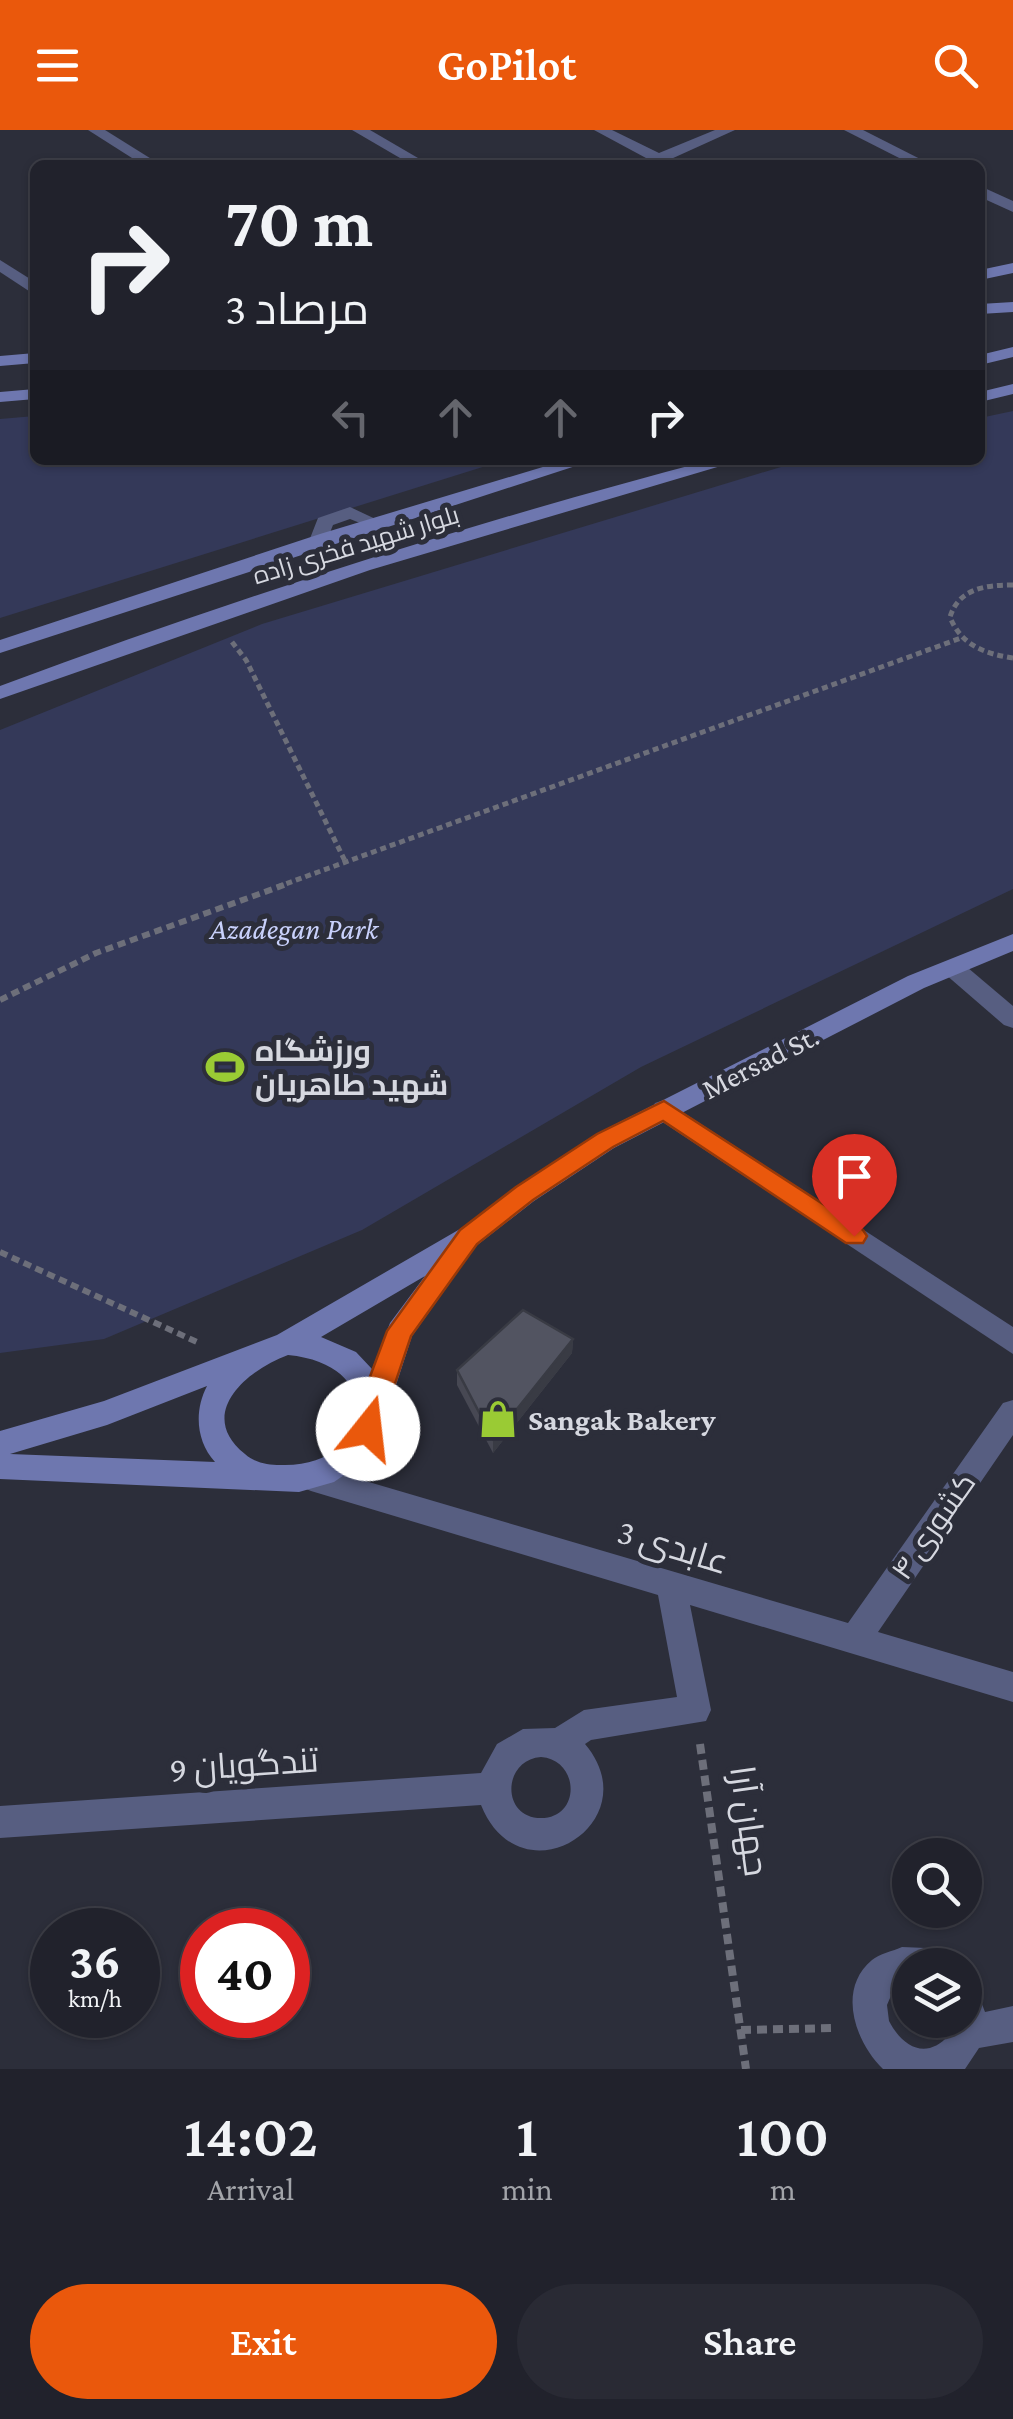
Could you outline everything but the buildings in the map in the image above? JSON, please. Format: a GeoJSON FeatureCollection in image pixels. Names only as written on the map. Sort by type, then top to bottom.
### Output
{"type":"FeatureCollection","features":[{"type":"Feature","properties":{"kind":"main road"},"geometry":{"type":"LineString","coordinates":[[985,274],[1013,268]]}},
{"type":"Feature","properties":{"kind":"main road"},"geometry":{"type":"LineString","coordinates":[[985,309],[1013,307]]}},
{"type":"Feature","properties":{"kind":"main road"},"geometry":{"type":"LineString","coordinates":[[985,359],[1013,352]]}},
{"type":"Feature","properties":{"kind":"main road"},"geometry":{"type":"LineString","coordinates":[[0,361],[30,358]]}},
{"type":"Feature","properties":{"kind":"main road"},"geometry":{"type":"LineString","coordinates":[[985,396],[1013,389]]}},
{"type":"Feature","properties":{"kind":"main road"},"geometry":{"type":"LineString","coordinates":[[0,397],[30,394]]}},
{"type":"Feature","properties":{"kind":"main road","name":"بلوار شهید فخری زاده"},"geometry":{"type":"LineString","coordinates":[[0,647],[559,465]]}},
{"type":"Feature","properties":{"kind":"main road","name":"بلوار شهید فخری زاده"},"geometry":{"type":"LineString","coordinates":[[0,693],[213,617],[625,487],[712,465]]}},
{"type":"Feature","properties":{"kind":"main road","name":"Mersad St."},"geometry":{"type":"LineString","coordinates":[[287,1342],[468,1237],[524,1194],[605,1141],[916,982],[1013,942]]}},
{"type":"Feature","properties":{"kind":"main road","name":"Mersad St."},"geometry":{"type":"LineString","coordinates":[[372,1406],[400,1331],[468,1237]]}},
{"type":"Feature","properties":{"kind":"main road"},"geometry":{"type":"LineString","coordinates":[[0,1444],[106,1414],[240,1361],[262,1348],[287,1342],[312,1343],[336,1351],[355,1366],[367,1384],[372,1406],[368,1429],[355,1450],[336,1467],[311,1478],[283,1481],[0,1466]]}},
{"type":"Feature","properties":{"kind":"main road"},"geometry":{"type":"LineString","coordinates":[[240,1361],[222,1380],[212,1401],[211,1424],[218,1446],[235,1464],[257,1477]]}},
{"type":"Feature","properties":{"kind":"street"},"geometry":{"type":"LineString","coordinates":[[96,130],[146,160]]}},
{"type":"Feature","properties":{"kind":"street"},"geometry":{"type":"LineString","coordinates":[[358,130],[414,160]]}},
{"type":"Feature","properties":{"kind":"street"},"geometry":{"type":"LineString","coordinates":[[601,130],[662,160]]}},
{"type":"Feature","properties":{"kind":"street"},"geometry":{"type":"LineString","coordinates":[[670,160],[728,130]]}},
{"type":"Feature","properties":{"kind":"street"},"geometry":{"type":"LineString","coordinates":[[851,130],[914,160]]}},
{"type":"Feature","properties":{"kind":"street"},"geometry":{"type":"LineString","coordinates":[[985,193],[1013,206]]}},
{"type":"Feature","properties":{"kind":"street"},"geometry":{"type":"LineString","coordinates":[[0,265],[30,286]]}},
{"type":"Feature","properties":{"kind":"street"},"geometry":{"type":"LineString","coordinates":[[953,968],[1013,1018]]}},
{"type":"Feature","properties":{"kind":"street"},"geometry":{"type":"LineString","coordinates":[[664,1110],[1013,1342]]}},
{"type":"Feature","properties":{"kind":"street","name":"کشوری ۴"},"geometry":{"type":"LineString","coordinates":[[854,1640],[1013,1412]]}},
{"type":"Feature","properties":{"kind":"street","name":"عابدی 3"},"geometry":{"type":"LineString","coordinates":[[311,1478],[1013,1688]]}},
{"type":"Feature","properties":{"kind":"street"},"geometry":{"type":"LineString","coordinates":[[559,1745],[584,1725],[695,1710],[671,1585]]}},
{"type":"Feature","properties":{"kind":"street"},"geometry":{"type":"LineString","coordinates":[[544,1741],[559,1745],[572,1753],[587,1780],[583,1809],[561,1831],[530,1834],[516,1827],[496,1803],[496,1772],[514,1748],[544,1741]]}},
{"type":"Feature","properties":{"kind":"street","name":"تندگویان 9"},"geometry":{"type":"LineString","coordinates":[[0,1822],[493,1788]]}},
{"type":"Feature","properties":{"kind":"street"},"geometry":{"type":"LineString","coordinates":[[892,1966],[870,1992],[868,2009],[871,2027],[891,2056],[923,2069],[952,2060],[963,2049],[964,2038]]}},
{"type":"Feature","properties":{"kind":"street"},"geometry":{"type":"LineString","coordinates":[[982,2020],[1013,2024]]}},
{"type":"Feature","properties":{"kind":"path"},"geometry":{"type":"LineString","coordinates":[[1013,586],[983,586],[958,598],[950,618],[961,638],[989,654],[1013,658]]}},
{"type":"Feature","properties":{"kind":"path"},"geometry":{"type":"LineString","coordinates":[[213,617],[246,660],[346,862]]}},
{"type":"Feature","properties":{"kind":"path"},"geometry":{"type":"LineString","coordinates":[[0,1000],[96,953],[961,638]]}},
{"type":"Feature","properties":{"kind":"path"},"geometry":{"type":"LineString","coordinates":[[0,1252],[240,1361]]}},
{"type":"Feature","properties":{"kind":"path","name":"جهان آرا"},"geometry":{"type":"LineString","coordinates":[[695,1710],[746,2069]]}},
{"type":"Feature","properties":{"kind":"path"},"geometry":{"type":"LineString","coordinates":[[741,2030],[871,2027]]}},
{"type":"Feature","properties":{"kind":"green space","name":"Azadegan Park"},"geometry":{"type":"Polygon","coordinates":[[[1013,411],[1013,889],[641,1067],[362,1230],[104,1339],[0,1353],[0,730],[262,624],[787,465],[985,465],[985,417],[1013,411]]]}},
{"type":"Feature","properties":{"kind":"green space"},"geometry":{"type":"Polygon","coordinates":[[[30,416],[30,465],[489,465],[0,618],[0,419],[30,416]]]}},
{"type":"Feature","properties":{"kind":"place","name":"ورزشگاه شهید طاهریان"},"geometry":{"type":"Point","coordinates":[225,1067]}},
{"type":"Feature","properties":{"kind":"place","name":"Sangak Bakery"},"geometry":{"type":"Point","coordinates":[498,1419]}},
{"type":"Feature","properties":{"kind":"route"},"geometry":{"type":"LineString","coordinates":[[368,1429],[372,1406],[400,1331],[468,1237],[524,1194],[605,1141],[664,1110],[854,1236]]}}]}
